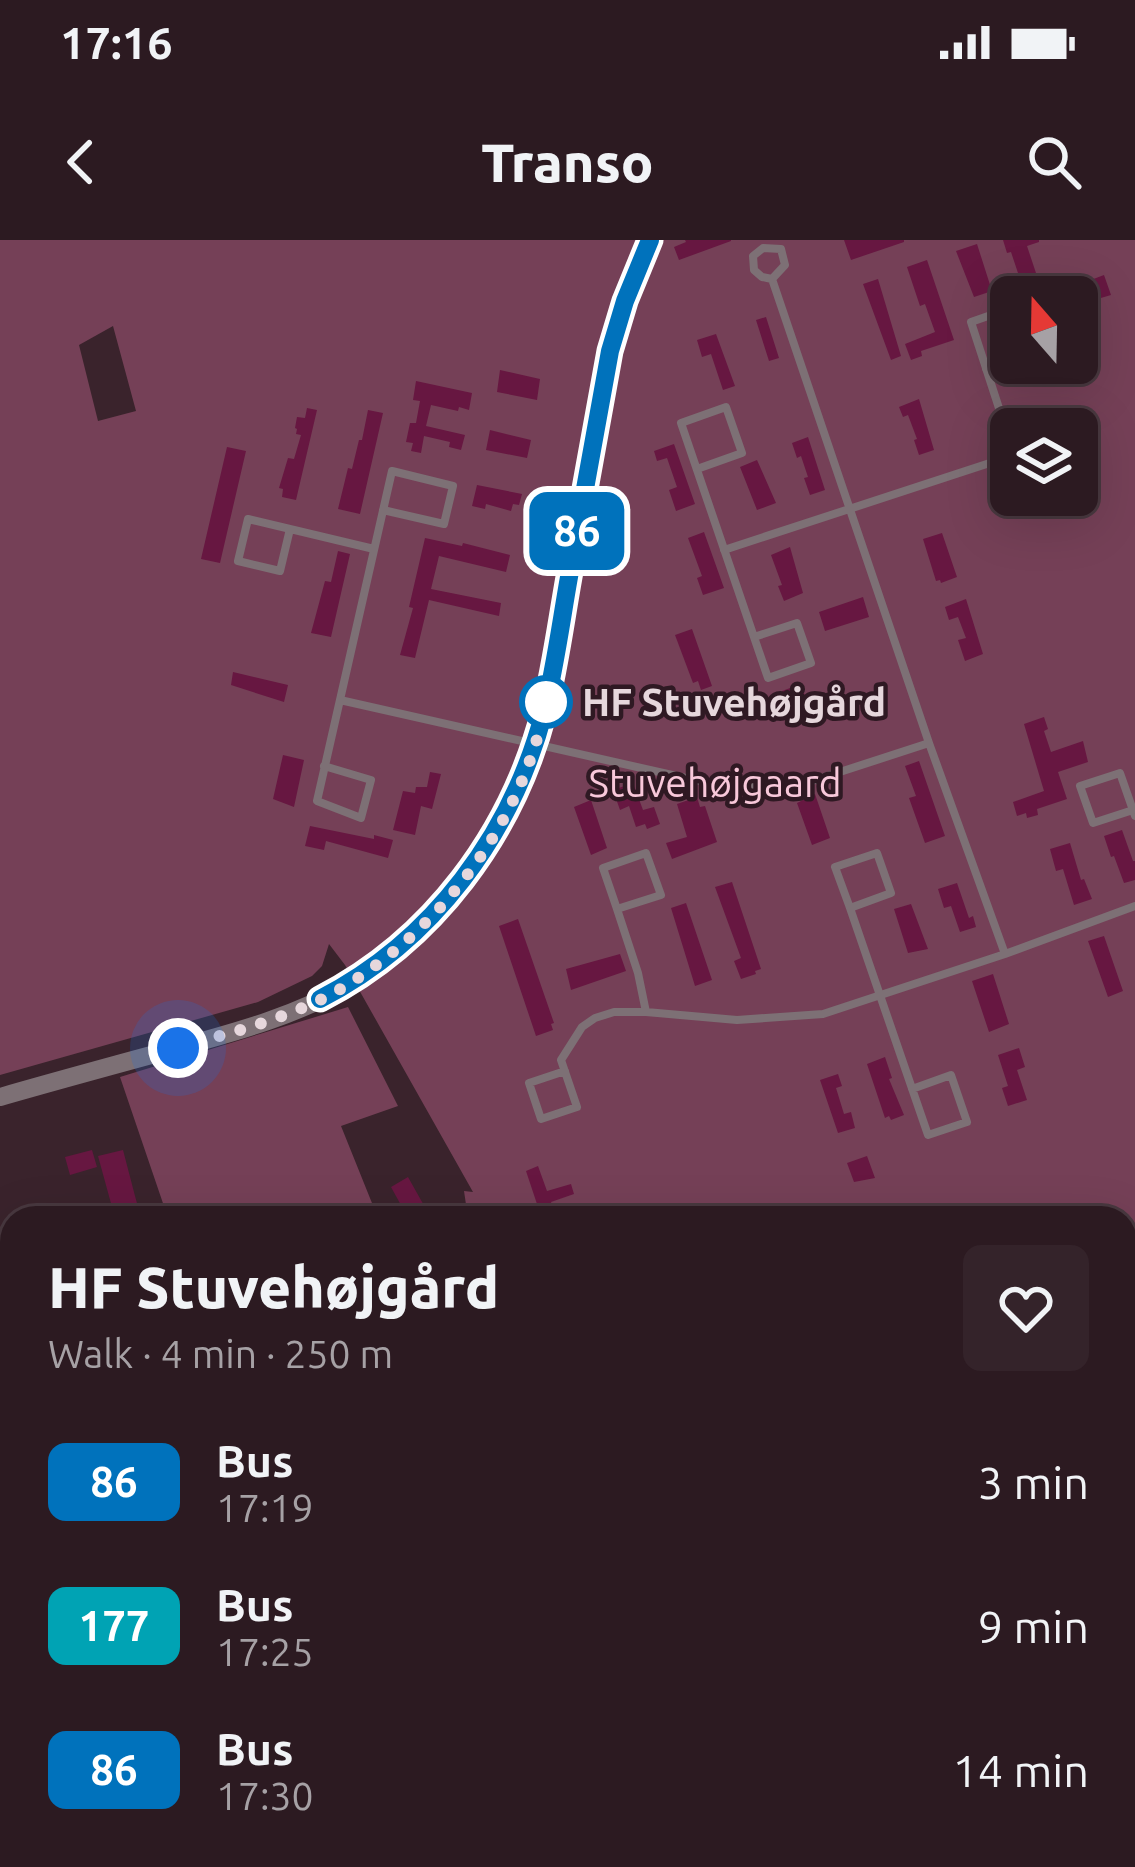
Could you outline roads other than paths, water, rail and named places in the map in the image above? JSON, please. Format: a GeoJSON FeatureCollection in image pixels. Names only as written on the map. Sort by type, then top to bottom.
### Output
{"type":"FeatureCollection","features":[{"type":"Feature","properties":{"kind":"street"},"geometry":{"type":"LineString","coordinates":[[0,1097],[222,1035],[320,999],[349,985],[388,956],[457,888],[513,802],[535,743],[610,351],[650,240]]}},
{"type":"Feature","properties":{"kind":"lane"},"geometry":{"type":"LineString","coordinates":[[764,248],[781,249],[785,265],[772,279],[754,270],[753,256],[764,248]]}},
{"type":"Feature","properties":{"kind":"lane"},"geometry":{"type":"LineString","coordinates":[[772,279],[1005,954]]}},
{"type":"Feature","properties":{"kind":"lane"},"geometry":{"type":"LineString","coordinates":[[724,550],[1004,458],[1010,442],[970,322],[990,315]]}},
{"type":"Feature","properties":{"kind":"lane"},"geometry":{"type":"LineString","coordinates":[[986,370],[990,369]]}},
{"type":"Feature","properties":{"kind":"lane"},"geometry":{"type":"LineString","coordinates":[[697,469],[742,454],[726,407],[681,423],[754,638],[768,678],[811,663],[797,623],[754,638]]}},
{"type":"Feature","properties":{"kind":"lane"},"geometry":{"type":"LineString","coordinates":[[324,766],[371,779],[361,818],[316,801],[324,766],[340,700],[374,549],[383,510],[392,471],[453,486],[444,524],[383,510]]}},
{"type":"Feature","properties":{"kind":"lane"},"geometry":{"type":"LineString","coordinates":[[290,529],[280,572],[238,562],[248,519],[290,529],[374,549]]}},
{"type":"Feature","properties":{"kind":"lane"},"geometry":{"type":"LineString","coordinates":[[340,700],[730,788],[803,784],[929,743]]}},
{"type":"Feature","properties":{"kind":"lane"},"geometry":{"type":"LineString","coordinates":[[1120,773],[1134,813],[1093,824],[1080,786],[1120,773]]}},
{"type":"Feature","properties":{"kind":"lane"},"geometry":{"type":"LineString","coordinates":[[617,909],[661,895],[646,853],[603,868],[646,1012]]}},
{"type":"Feature","properties":{"kind":"lane"},"geometry":{"type":"LineString","coordinates":[[850,908],[891,893],[877,853],[836,867],[880,997],[928,1136],[967,1122],[950,1076],[912,1089]]}},
{"type":"Feature","properties":{"kind":"lane"},"geometry":{"type":"LineString","coordinates":[[565,1071],[529,1083],[541,1119],[578,1107],[565,1071],[561,1060],[583,1027],[595,1018],[614,1012],[737,1020],[823,1014],[1135,906]]}},
{"type":"Feature","properties":{"kind":"place","name":"HF Stuvehøjgård"},"geometry":{"type":"Point","coordinates":[546,702]}},
{"type":"Feature","properties":{"kind":"park label","name":"Stuvehøjgaard"},"geometry":{"type":"Point","coordinates":[715,783]}}]}
